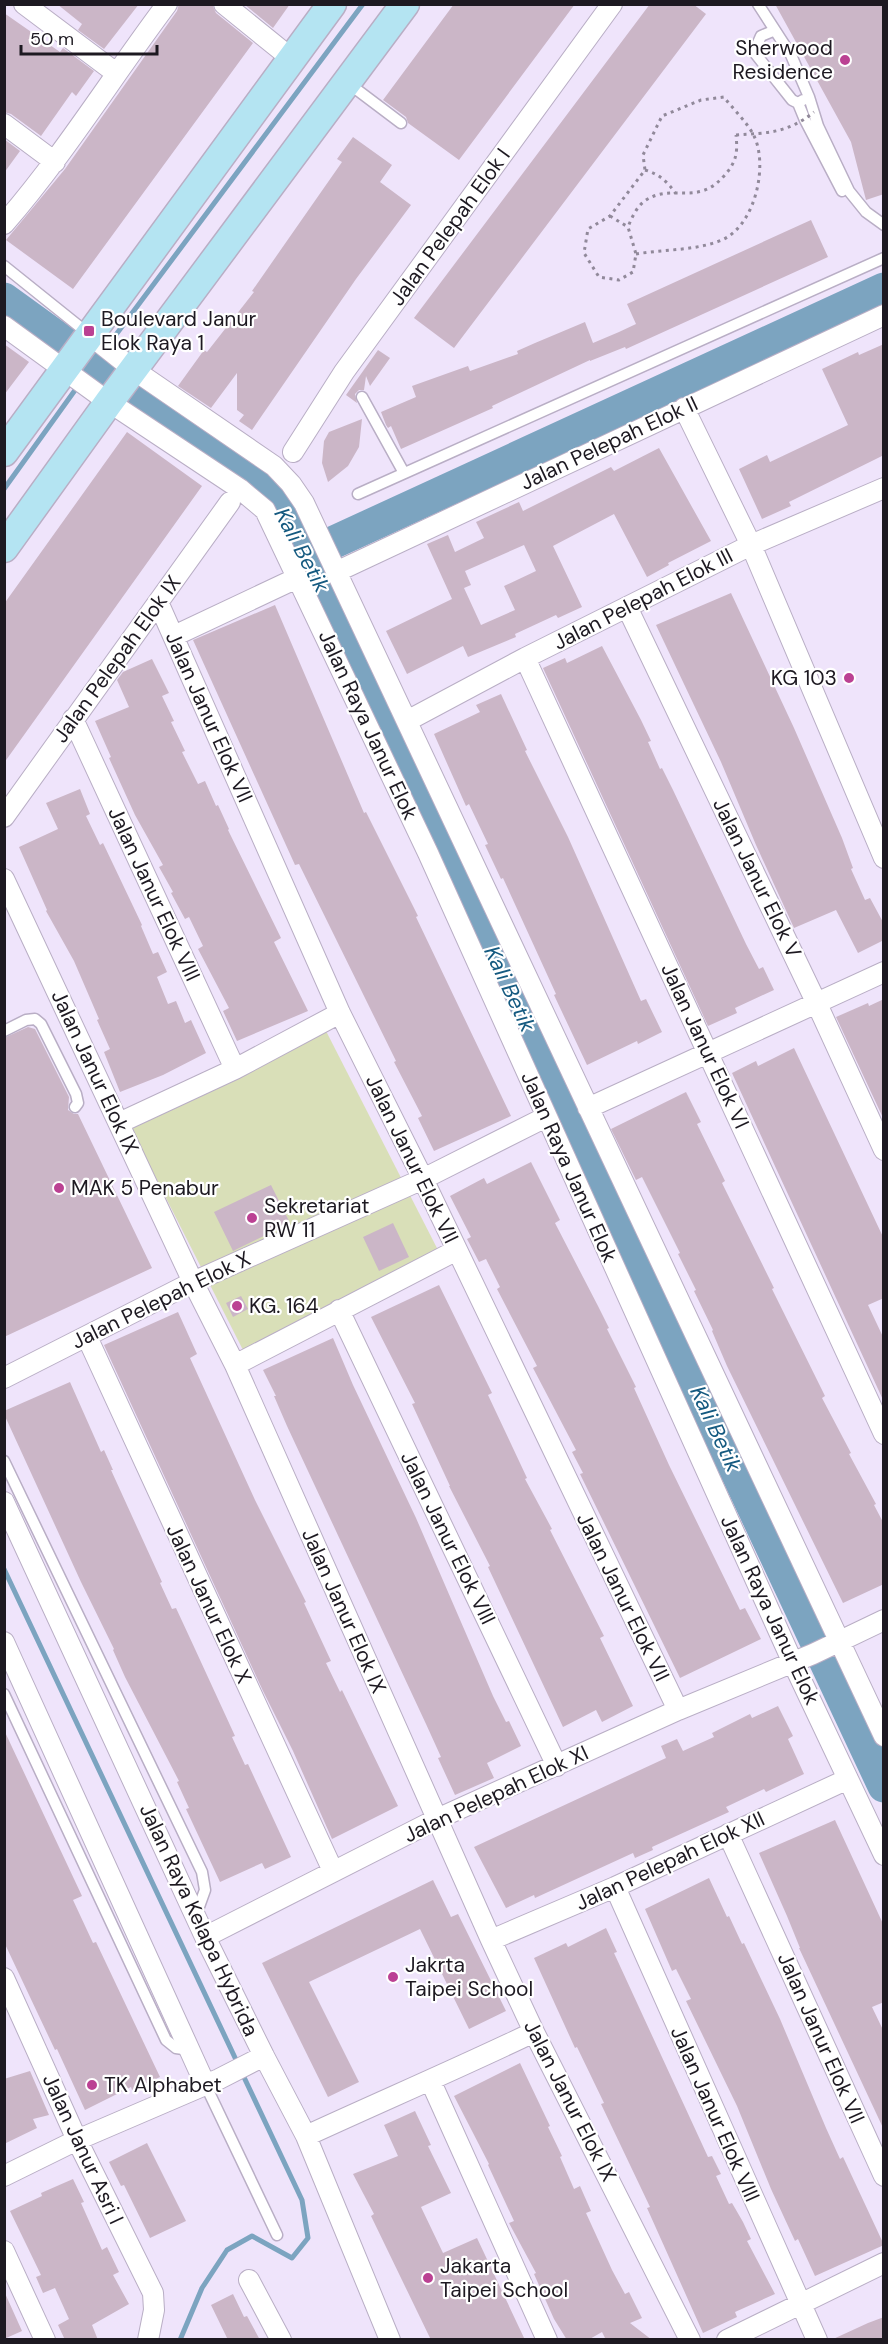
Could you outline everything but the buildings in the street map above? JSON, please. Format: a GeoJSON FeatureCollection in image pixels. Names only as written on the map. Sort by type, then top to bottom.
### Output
{"type":"FeatureCollection","features":[{"type":"Feature","properties":{"kind":"main road"},"geometry":{"type":"LineString","coordinates":[[4,452],[80,355],[332,4]]}},
{"type":"Feature","properties":{"kind":"main road"},"geometry":{"type":"LineString","coordinates":[[4,548],[108,399],[405,4]]}},
{"type":"Feature","properties":{"kind":"street"},"geometry":{"type":"LineString","coordinates":[[24,4],[116,73]]}},
{"type":"Feature","properties":{"kind":"street"},"geometry":{"type":"LineString","coordinates":[[4,224],[55,162],[166,4]]}},
{"type":"Feature","properties":{"kind":"street"},"geometry":{"type":"LineString","coordinates":[[224,4],[292,59]]}},
{"type":"Feature","properties":{"kind":"street","name":"Jalan Pelepah Elok I"},"geometry":{"type":"LineString","coordinates":[[293,452],[612,4]]}},
{"type":"Feature","properties":{"kind":"street"},"geometry":{"type":"LineString","coordinates":[[4,124],[55,162]]}},
{"type":"Feature","properties":{"kind":"street","name":"Jalan Pelepah Elok II"},"geometry":{"type":"LineString","coordinates":[[334,569],[884,315]]}},
{"type":"Feature","properties":{"kind":"street","name":"Jalan Raya Janur Elok"},"geometry":{"type":"LineString","coordinates":[[4,326],[80,355],[132,370],[273,466],[291,484],[304,503],[588,1108],[831,1646],[884,1736]]}},
{"type":"Feature","properties":{"kind":"street","name":"Jalan Raya Janur Elok"},"geometry":{"type":"LineString","coordinates":[[80,355],[108,399],[240,489],[266,510],[428,853],[546,1117],[884,1855]]}},
{"type":"Feature","properties":{"kind":"street"},"geometry":{"type":"LineString","coordinates":[[684,408],[751,545],[884,858]]}},
{"type":"Feature","properties":{"kind":"street","name":"Jalan Pelepah Elok III"},"geometry":{"type":"LineString","coordinates":[[407,721],[525,658],[751,545],[884,488]]}},
{"type":"Feature","properties":{"kind":"street","name":"Jalan Pelepah Elok IX"},"geometry":{"type":"LineString","coordinates":[[4,817],[230,502]]}},
{"type":"Feature","properties":{"kind":"street"},"geometry":{"type":"LineString","coordinates":[[174,636],[297,578]]}},
{"type":"Feature","properties":{"kind":"street","name":"Jalan Janur Elok VII"},"geometry":{"type":"LineString","coordinates":[[158,602],[340,1013],[423,1179],[678,1710]]}},
{"type":"Feature","properties":{"kind":"street","name":"Jalan Janur Elok V"},"geometry":{"type":"LineString","coordinates":[[627,607],[817,1004],[884,1150]]}},
{"type":"Feature","properties":{"kind":"street","name":"Jalan Janur Elok VI"},"geometry":{"type":"LineString","coordinates":[[525,658],[884,1434]]}},
{"type":"Feature","properties":{"kind":"street","name":"Jalan Janur Elok VIII"},"geometry":{"type":"LineString","coordinates":[[73,719],[235,1069]]}},
{"type":"Feature","properties":{"kind":"street","name":"Jalan Janur Elok IX"},"geometry":{"type":"LineString","coordinates":[[4,879],[192,1282],[235,1365],[534,2032],[690,2340]]}},
{"type":"Feature","properties":{"kind":"street"},"geometry":{"type":"LineString","coordinates":[[588,1108],[884,972]]}},
{"type":"Feature","properties":{"kind":"street"},"geometry":{"type":"LineString","coordinates":[[119,1123],[235,1069],[340,1013]]}},
{"type":"Feature","properties":{"kind":"street","name":"Jalan Pelepah Elok X"},"geometry":{"type":"LineString","coordinates":[[4,1378],[192,1282],[423,1179],[546,1117]]}},
{"type":"Feature","properties":{"kind":"street"},"geometry":{"type":"LineString","coordinates":[[235,1365],[457,1250]]}},
{"type":"Feature","properties":{"kind":"street","name":"Jalan Janur Elok VIII"},"geometry":{"type":"LineString","coordinates":[[339,1310],[557,1766]]}},
{"type":"Feature","properties":{"kind":"street","name":"Jalan Janur Elok X"},"geometry":{"type":"LineString","coordinates":[[87,1337],[333,1871]]}},
{"type":"Feature","properties":{"kind":"street","name":"Jalan Raya Kelapa Hybrida"},"geometry":{"type":"LineString","coordinates":[[4,1502],[205,1937],[258,2060],[306,2136],[390,2340]]}},
{"type":"Feature","properties":{"kind":"street","name":"Jalan Pelepah Elok XI"},"geometry":{"type":"LineString","coordinates":[[205,1937],[437,1819],[678,1710],[796,1662],[884,1620]]}},
{"type":"Feature","properties":{"kind":"street"},"geometry":{"type":"LineString","coordinates":[[4,1642],[12,1680],[190,2050],[212,2082]]}},
{"type":"Feature","properties":{"kind":"street","name":"Jalan Pelepah Elok XII"},"geometry":{"type":"LineString","coordinates":[[491,1940],[615,1887],[848,1779]]}},
{"type":"Feature","properties":{"kind":"street","name":"Jalan Janur Elok VII"},"geometry":{"type":"LineString","coordinates":[[728,1834],[884,2176]]}},
{"type":"Feature","properties":{"kind":"street","name":"Jalan Janur Elok VIII"},"geometry":{"type":"LineString","coordinates":[[615,1887],[817,2340]]}},
{"type":"Feature","properties":{"kind":"street","name":"Jalan Janur Asri I"},"geometry":{"type":"LineString","coordinates":[[4,1978],[76,2140],[153,2293],[155,2303],[150,2330]]}},
{"type":"Feature","properties":{"kind":"street"},"geometry":{"type":"LineString","coordinates":[[306,2136],[379,2102],[430,2082],[534,2032]]}},
{"type":"Feature","properties":{"kind":"street"},"geometry":{"type":"LineString","coordinates":[[4,2176],[76,2140],[258,2060]]}},
{"type":"Feature","properties":{"kind":"street"},"geometry":{"type":"LineString","coordinates":[[430,2082],[547,2340]]}},
{"type":"Feature","properties":{"kind":"street"},"geometry":{"type":"LineString","coordinates":[[4,2252],[45,2340]]}},
{"type":"Feature","properties":{"kind":"street"},"geometry":{"type":"LineString","coordinates":[[727,2340],[884,2263]]}},
{"type":"Feature","properties":{"kind":"street"},"geometry":{"type":"LineString","coordinates":[[249,2280],[281,2340]]}},
{"type":"Feature","properties":{"kind":"lane"},"geometry":{"type":"LineString","coordinates":[[758,4],[773,31],[791,55],[809,97],[818,126],[849,190],[866,212],[884,225]]}},
{"type":"Feature","properties":{"kind":"lane"},"geometry":{"type":"LineString","coordinates":[[773,31],[760,36],[754,52],[792,99],[798,103],[845,196],[861,217],[884,234]]}},
{"type":"Feature","properties":{"kind":"lane"},"geometry":{"type":"LineString","coordinates":[[347,82],[401,123]]}},
{"type":"Feature","properties":{"kind":"lane"},"geometry":{"type":"LineString","coordinates":[[798,103],[809,97]]}},
{"type":"Feature","properties":{"kind":"lane"},"geometry":{"type":"LineString","coordinates":[[358,494],[884,258]]}},
{"type":"Feature","properties":{"kind":"lane"},"geometry":{"type":"LineString","coordinates":[[4,267],[80,355]]}},
{"type":"Feature","properties":{"kind":"lane"},"geometry":{"type":"LineString","coordinates":[[362,397],[404,473]]}},
{"type":"Feature","properties":{"kind":"lane"},"geometry":{"type":"LineString","coordinates":[[4,1031],[26,1020],[35,1019],[41,1024],[76,1094],[78,1103],[75,1107]]}},
{"type":"Feature","properties":{"kind":"lane"},"geometry":{"type":"LineString","coordinates":[[4,1461],[202,1872],[205,1890],[195,1916]]}},
{"type":"Feature","properties":{"kind":"lane"},"geometry":{"type":"LineString","coordinates":[[4,1694],[166,2040],[176,2048],[190,2050]]}},
{"type":"Feature","properties":{"kind":"lane"},"geometry":{"type":"LineString","coordinates":[[212,2082],[277,2235]]}},
{"type":"Feature","properties":{"kind":"path"},"geometry":{"type":"LineString","coordinates":[[610,216],[628,227],[636,254],[633,272],[619,280],[599,277],[584,253],[588,230],[610,216],[645,170],[643,155],[650,136],[662,116],[701,100],[724,97],[753,134],[759,158],[755,199],[750,212],[724,239],[689,249],[667,249],[636,254]]}},
{"type":"Feature","properties":{"kind":"path"},"geometry":{"type":"LineString","coordinates":[[628,227],[636,211],[646,200],[664,194],[701,193],[712,189],[736,160],[738,153],[736,135],[772,134],[796,126],[814,112]]}},
{"type":"Feature","properties":{"kind":"path"},"geometry":{"type":"LineString","coordinates":[[645,170],[669,183],[676,194]]}},
{"type":"Feature","properties":{"kind":"green space"},"geometry":{"type":"Polygon","coordinates":[[[326,1031],[440,1254],[244,1352],[131,1129],[326,1031]]]}},
{"type":"Feature","properties":{"kind":"waterway"},"geometry":{"type":"LineString","coordinates":[[109,344],[363,4]]}},
{"type":"Feature","properties":{"kind":"waterway"},"geometry":{"type":"LineString","coordinates":[[306,555],[884,289]]}},
{"type":"Feature","properties":{"kind":"waterway","name":"Kali Betik"},"geometry":{"type":"LineString","coordinates":[[4,299],[267,489],[290,520],[884,1786]]}},
{"type":"Feature","properties":{"kind":"waterway","name":"Kali Betik"},"geometry":{"type":"LineString","coordinates":[[84,378],[103,352]]}},
{"type":"Feature","properties":{"kind":"waterway"},"geometry":{"type":"LineString","coordinates":[[4,489],[78,386]]}},
{"type":"Feature","properties":{"kind":"waterway"},"geometry":{"type":"LineString","coordinates":[[4,1569],[238,2064]]}},
{"type":"Feature","properties":{"kind":"waterway"},"geometry":{"type":"LineString","coordinates":[[180,2340],[202,2288],[227,2250],[252,2236],[292,2258],[308,2238],[302,2200],[242,2073]]}},
{"type":"Feature","properties":{"kind":"place","name":"Sherwood Residence"},"geometry":{"type":"Point","coordinates":[845,60]}},
{"type":"Feature","properties":{"kind":"place","name":"Boulevard Janur Elok Raya 1"},"geometry":{"type":"Point","coordinates":[89,331]}},
{"type":"Feature","properties":{"kind":"place","name":"KG 103"},"geometry":{"type":"Point","coordinates":[849,678]}},
{"type":"Feature","properties":{"kind":"place","name":"MAK 5 Penabur"},"geometry":{"type":"Point","coordinates":[59,1188]}},
{"type":"Feature","properties":{"kind":"place","name":"Sekretariat RW 11"},"geometry":{"type":"Point","coordinates":[252,1218]}},
{"type":"Feature","properties":{"kind":"place","name":"KG. 164"},"geometry":{"type":"Point","coordinates":[237,1306]}},
{"type":"Feature","properties":{"kind":"place","name":"Jakrta Taipei School"},"geometry":{"type":"Point","coordinates":[393,1977]}},
{"type":"Feature","properties":{"kind":"place","name":"TK Alphabet"},"geometry":{"type":"Point","coordinates":[92,2085]}},
{"type":"Feature","properties":{"kind":"place","name":"Jakarta Taipei School"},"geometry":{"type":"Point","coordinates":[428,2278]}}]}
